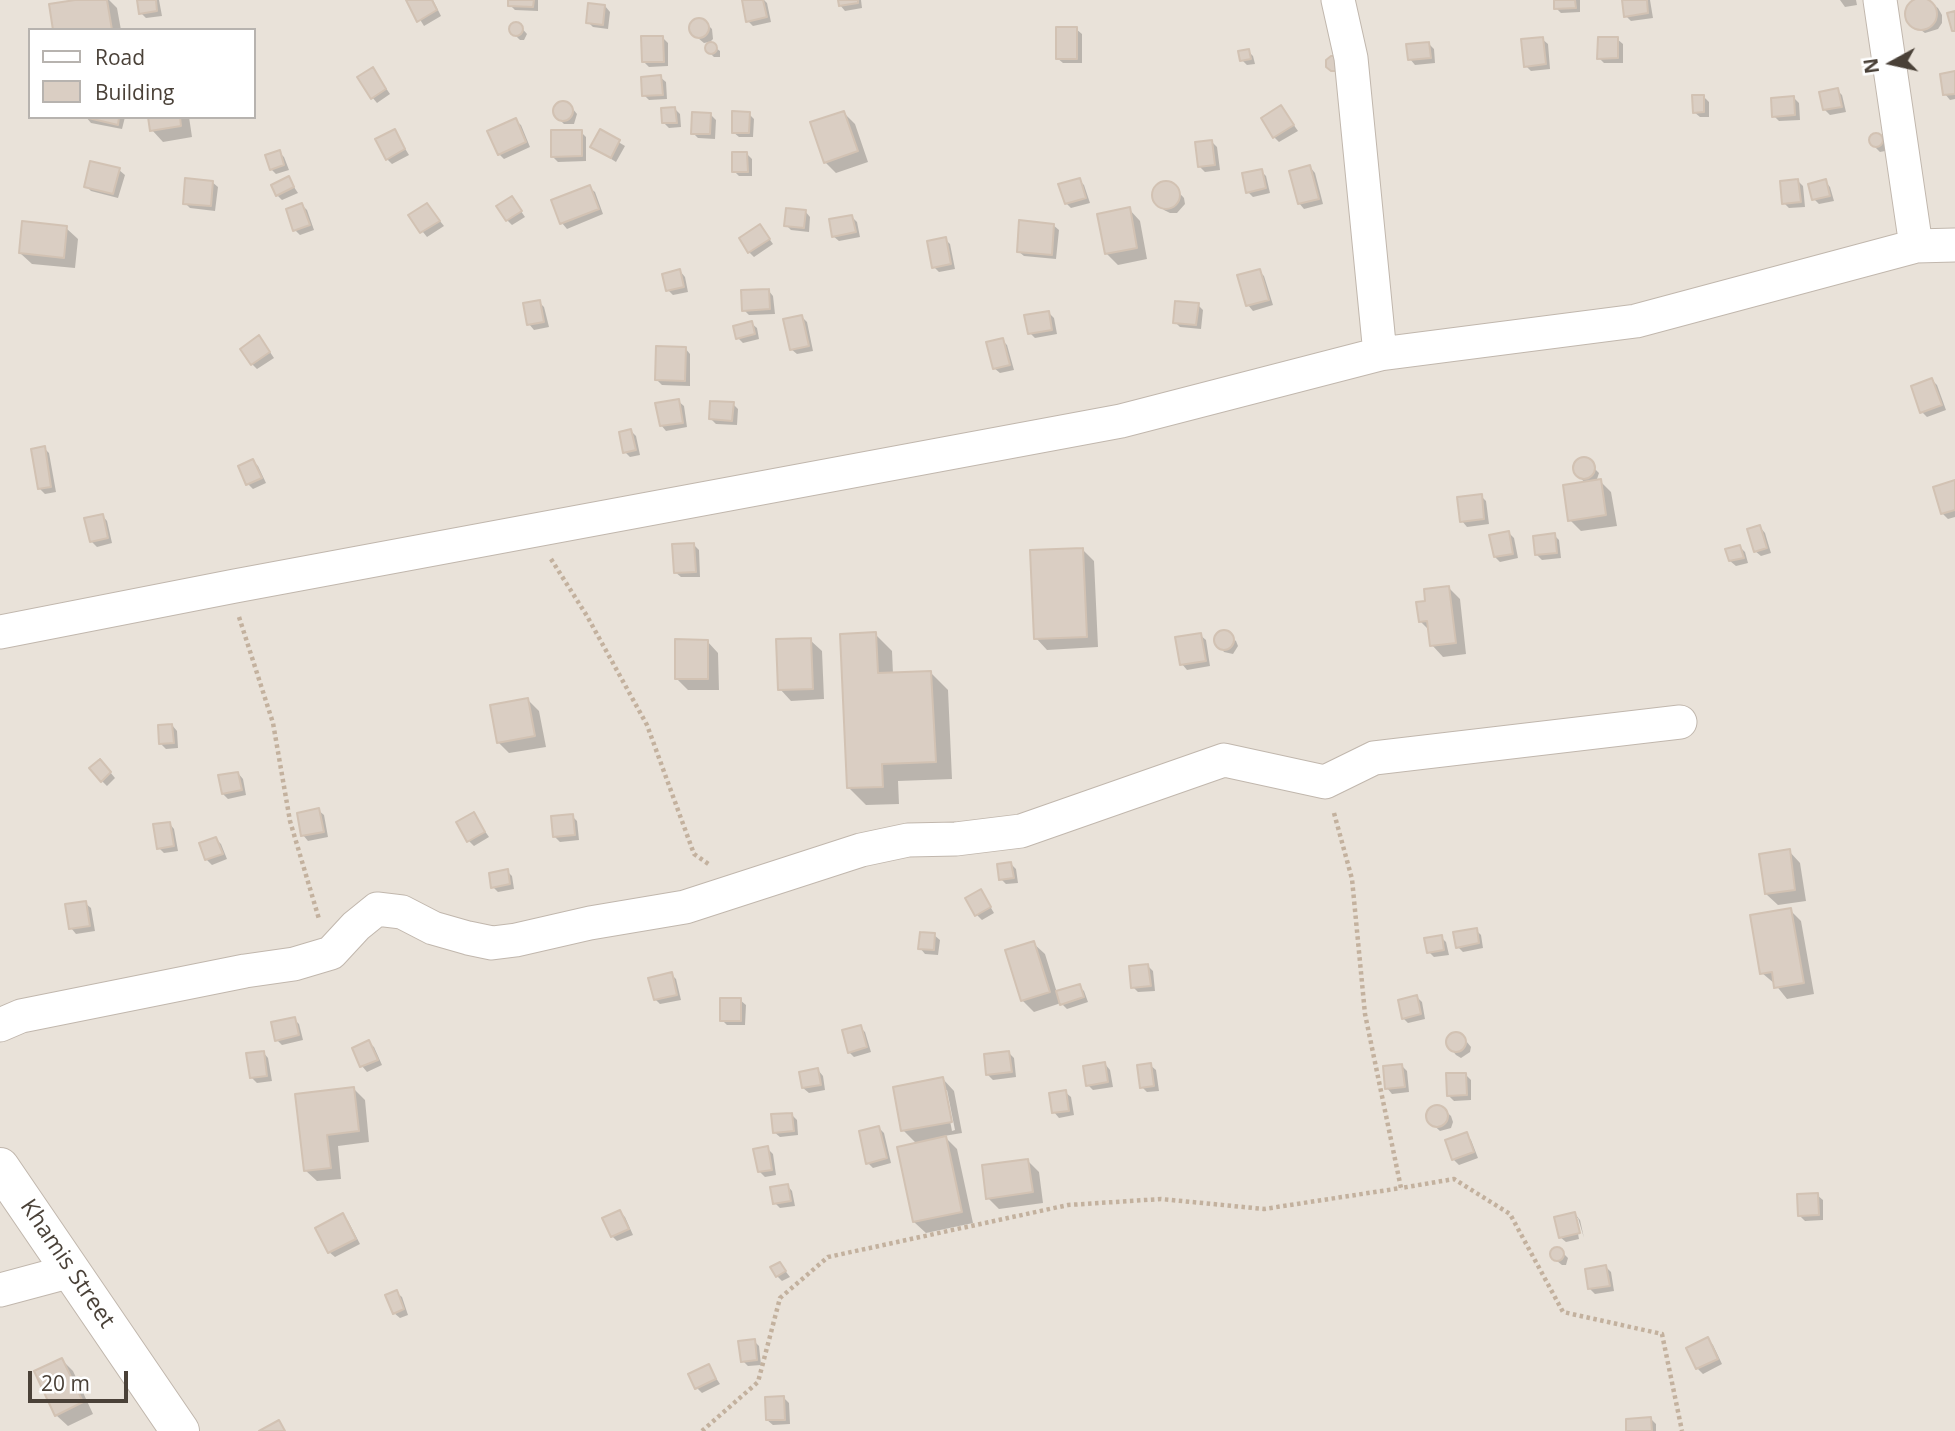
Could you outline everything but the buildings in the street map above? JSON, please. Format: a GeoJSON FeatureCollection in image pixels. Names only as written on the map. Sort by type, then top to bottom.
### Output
{"type":"FeatureCollection","features":[{"type":"Feature","properties":{"kind":"street"},"geometry":{"type":"LineString","coordinates":[[1338,0],[1351,58],[1380,354]]}},
{"type":"Feature","properties":{"kind":"street"},"geometry":{"type":"LineString","coordinates":[[1880,0],[1916,246]]}},
{"type":"Feature","properties":{"kind":"street"},"geometry":{"type":"LineString","coordinates":[[0,632],[1121,421],[1380,354],[1636,321],[1916,246],[1955,245]]}},
{"type":"Feature","properties":{"kind":"street"},"geometry":{"type":"LineString","coordinates":[[0,1025],[22,1016],[245,971],[294,964],[331,953],[356,926],[377,909],[402,912],[433,928],[492,943],[516,940],[685,906],[873,848],[908,840],[956,839],[1021,831],[1224,760],[1325,782],[1374,758],[1680,722]]}},
{"type":"Feature","properties":{"kind":"street","name":"Khamis Street"},"geometry":{"type":"LineString","coordinates":[[0,1167],[180,1431]]}},
{"type":"Feature","properties":{"kind":"street"},"geometry":{"type":"LineString","coordinates":[[0,1290],[71,1271]]}},
{"type":"Feature","properties":{"kind":"path"},"geometry":{"type":"LineString","coordinates":[[535,531],[587,616],[647,725],[694,854],[742,890]]}},
{"type":"Feature","properties":{"kind":"path"},"geometry":{"type":"LineString","coordinates":[[235,586],[239,619],[273,723],[290,821],[331,953]]}},
{"type":"Feature","properties":{"kind":"path"},"geometry":{"type":"LineString","coordinates":[[1325,782],[1352,879],[1365,1014],[1401,1188]]}},
{"type":"Feature","properties":{"kind":"path"},"geometry":{"type":"LineString","coordinates":[[702,1431],[758,1382],[780,1298],[828,1256],[1068,1205],[1161,1199],[1264,1209],[1454,1179],[1510,1214],[1563,1312],[1662,1334],[1682,1431]]}},
{"type":"Feature","properties":{"kind":"shaded area"},"geometry":{"type":"Polygon","coordinates":[[[0,0],[1955,0],[1955,1431],[0,1431],[0,0]]]}}]}
